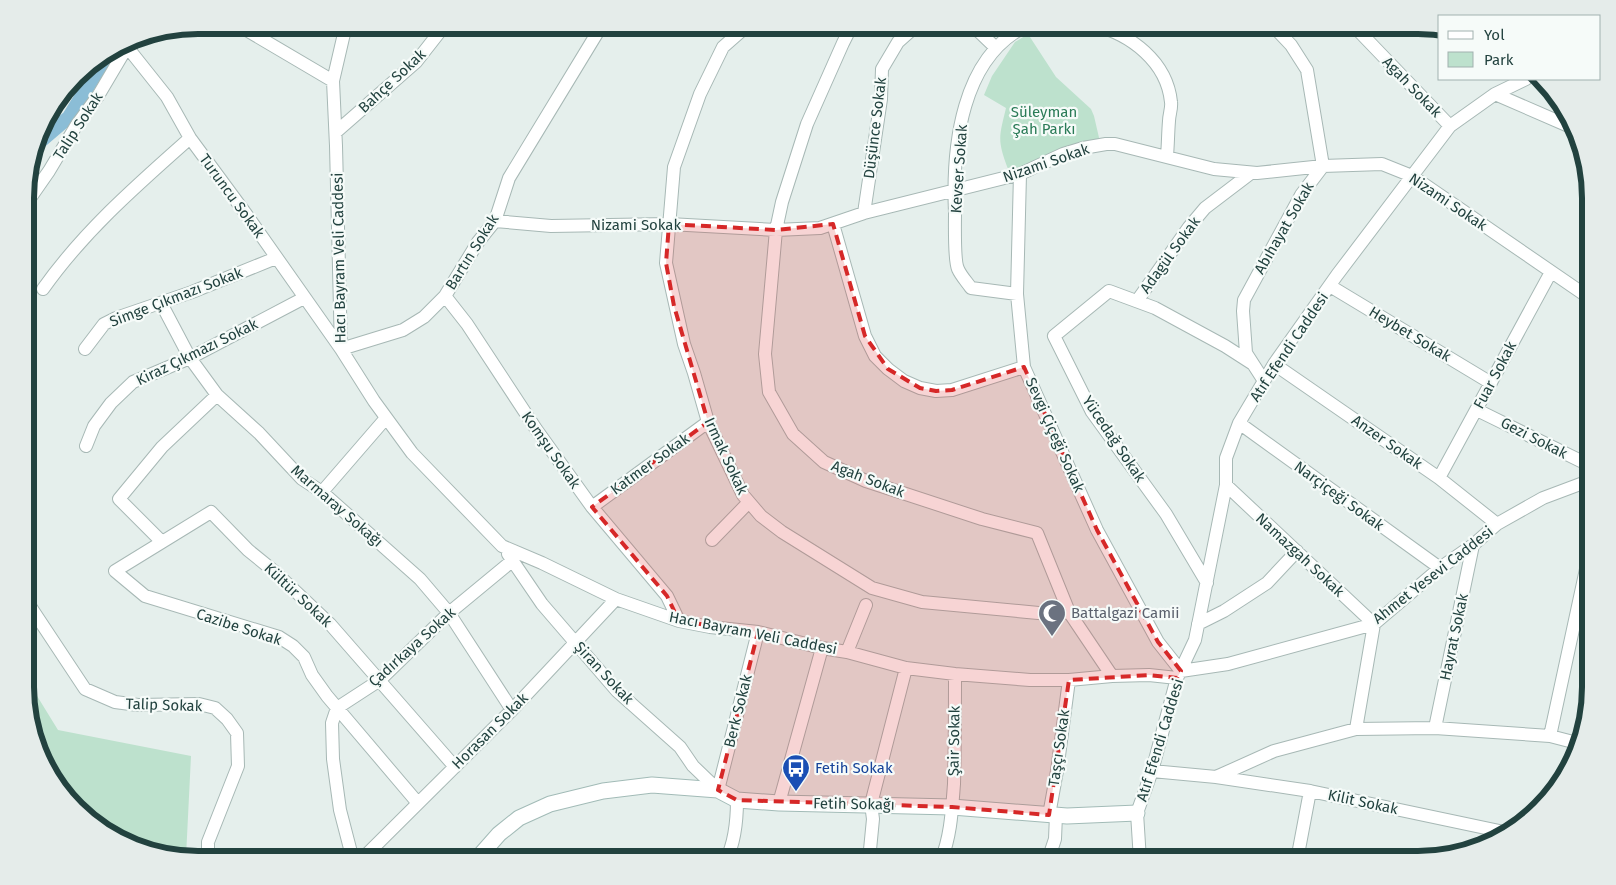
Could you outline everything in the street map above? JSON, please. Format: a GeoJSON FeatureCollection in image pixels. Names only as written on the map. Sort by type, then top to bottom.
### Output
{"type":"FeatureCollection","features":[{"type":"Feature","properties":{"kind":"street"},"geometry":{"type":"LineString","coordinates":[[253,34],[333,81]]}},
{"type":"Feature","properties":{"kind":"street","name":"Hacı Bayram Veli Caddesi"},"geometry":{"type":"LineString","coordinates":[[344,34],[333,81],[336,132],[340,349],[412,453],[502,546],[616,599],[680,621],[710,627],[758,632],[822,648],[847,652],[906,668],[1030,680],[1069,680],[1112,676],[1179,674]]}},
{"type":"Feature","properties":{"kind":"street","name":"Bahçe Sokak"},"geometry":{"type":"LineString","coordinates":[[336,132],[416,62],[438,34]]}},
{"type":"Feature","properties":{"kind":"street","name":"Bartın Sokak"},"geometry":{"type":"LineString","coordinates":[[340,349],[403,330],[424,317],[445,296],[478,242],[494,221],[509,178],[597,34]]}},
{"type":"Feature","properties":{"kind":"street","name":"Irmak Sokak"},"geometry":{"type":"LineString","coordinates":[[738,34],[723,47],[700,94],[674,167],[666,263],[674,306],[684,344],[708,422],[744,495],[761,516],[782,532],[872,588],[922,602],[1049,614],[1069,612]]}},
{"type":"Feature","properties":{"kind":"street","name":"Agah Sokak"},"geometry":{"type":"LineString","coordinates":[[848,34],[807,124],[782,202],[776,230],[765,354],[769,392],[793,434],[824,462],[866,482],[1037,533],[1069,612],[1112,676]]}},
{"type":"Feature","properties":{"kind":"street","name":"Düşünce Sokak"},"geometry":{"type":"LineString","coordinates":[[864,213],[881,98],[882,69],[898,42],[906,34]]}},
{"type":"Feature","properties":{"kind":"street"},"geometry":{"type":"LineString","coordinates":[[981,34],[996,48]]}},
{"type":"Feature","properties":{"kind":"street","name":"Kevser Sokak"},"geometry":{"type":"LineString","coordinates":[[1012,34],[996,48],[985,63],[965,105],[958,135],[954,190],[957,268],[971,288],[1017,294]]}},
{"type":"Feature","properties":{"kind":"street"},"geometry":{"type":"LineString","coordinates":[[1119,34],[1149,55],[1167,82],[1171,104],[1167,156]]}},
{"type":"Feature","properties":{"kind":"street","name":"Abıhayat Sokak"},"geometry":{"type":"LineString","coordinates":[[1264,381],[1246,353],[1244,300],[1301,195],[1323,166],[1307,70],[1291,45],[1281,34]]}},
{"type":"Feature","properties":{"kind":"street","name":"Agah Sokak"},"geometry":{"type":"LineString","coordinates":[[1363,34],[1450,126]]}},
{"type":"Feature","properties":{"kind":"street","name":"Turuncu Sokak"},"geometry":{"type":"LineString","coordinates":[[129,49],[167,97],[190,138],[340,349]]}},
{"type":"Feature","properties":{"kind":"street","name":"Talip Sokak"},"geometry":{"type":"LineString","coordinates":[[34,192],[76,126],[98,96],[122,53]]}},
{"type":"Feature","properties":{"kind":"street","name":"Atıf Efendi Caddesi"},"geometry":{"type":"LineString","coordinates":[[1139,851],[1137,814],[1152,770],[1179,674],[1195,640],[1226,485],[1226,458],[1239,424],[1274,364],[1384,211],[1450,126],[1495,94],[1522,80]]}},
{"type":"Feature","properties":{"kind":"street"},"geometry":{"type":"LineString","coordinates":[[1495,94],[1565,125]]}},
{"type":"Feature","properties":{"kind":"street"},"geometry":{"type":"LineString","coordinates":[[43,289],[59,266],[118,202],[190,138]]}},
{"type":"Feature","properties":{"kind":"street","name":"Nizami Sokak"},"geometry":{"type":"LineString","coordinates":[[494,221],[552,226],[669,224],[776,230],[820,228],[864,213],[1020,174],[1062,154],[1106,144],[1167,156],[1214,169],[1251,173],[1323,166],[1382,164],[1412,176],[1582,293]]}},
{"type":"Feature","properties":{"kind":"street","name":"Adagül Sokak"},"geometry":{"type":"LineString","coordinates":[[1137,301],[1189,226],[1205,208],[1251,173]]}},
{"type":"Feature","properties":{"kind":"street","name":"Sevgi Çiçeği Sokak"},"geometry":{"type":"LineString","coordinates":[[1020,174],[1017,294],[1024,367],[1097,530],[1158,642],[1179,674]]}},
{"type":"Feature","properties":{"kind":"street"},"geometry":{"type":"LineString","coordinates":[[833,224],[865,336],[875,356],[888,369],[920,388],[936,391],[952,390],[1024,367]]}},
{"type":"Feature","properties":{"kind":"street","name":"Simge Çıkmazı Sokak"},"geometry":{"type":"LineString","coordinates":[[85,349],[104,324],[116,318],[161,303],[276,258]]}},
{"type":"Feature","properties":{"kind":"street","name":"Fuar Sokak"},"geometry":{"type":"LineString","coordinates":[[1439,478],[1551,272]]}},
{"type":"Feature","properties":{"kind":"street","name":"Heybet Sokak"},"geometry":{"type":"LineString","coordinates":[[1330,286],[1491,383]]}},
{"type":"Feature","properties":{"kind":"street","name":"Yücedağ Sokak"},"geometry":{"type":"LineString","coordinates":[[1206,583],[1166,514],[1092,412],[1054,336],[1110,290],[1176,318],[1252,364]]}},
{"type":"Feature","properties":{"kind":"street","name":"Komşu Sokak"},"geometry":{"type":"LineString","coordinates":[[445,296],[592,507],[667,596],[680,621]]}},
{"type":"Feature","properties":{"kind":"street","name":"Kiraz Çıkmazı Sokak"},"geometry":{"type":"LineString","coordinates":[[86,446],[94,426],[111,403],[133,382],[190,358],[304,298]]}},
{"type":"Feature","properties":{"kind":"street","name":"Marmaray Sokağı"},"geometry":{"type":"LineString","coordinates":[[161,303],[190,358],[217,395],[259,433],[302,479],[322,492],[420,579],[449,613],[512,710]]}},
{"type":"Feature","properties":{"kind":"street","name":"Anzer Sokak"},"geometry":{"type":"LineString","coordinates":[[1274,364],[1439,478],[1497,524]]}},
{"type":"Feature","properties":{"kind":"street"},"geometry":{"type":"LineString","coordinates":[[162,542],[120,499],[162,447],[217,395]]}},
{"type":"Feature","properties":{"kind":"street","name":"Gezi Sokak"},"geometry":{"type":"LineString","coordinates":[[1477,410],[1582,462]]}},
{"type":"Feature","properties":{"kind":"street"},"geometry":{"type":"LineString","coordinates":[[322,492],[386,418]]}},
{"type":"Feature","properties":{"kind":"street","name":"Katmer Sokak"},"geometry":{"type":"LineString","coordinates":[[592,507],[708,422]]}},
{"type":"Feature","properties":{"kind":"street","name":"Narçiçeği Sokak"},"geometry":{"type":"LineString","coordinates":[[1239,424],[1440,568]]}},
{"type":"Feature","properties":{"kind":"street","name":"Ahmet Yesevi Caddesi"},"geometry":{"type":"LineString","coordinates":[[1179,674],[1228,664],[1374,624],[1440,568],[1473,545],[1497,524],[1543,498],[1582,483]]}},
{"type":"Feature","properties":{"kind":"street","name":"Namazgah Sokak"},"geometry":{"type":"LineString","coordinates":[[1226,485],[1374,624]]}},
{"type":"Feature","properties":{"kind":"street"},"geometry":{"type":"LineString","coordinates":[[712,540],[749,502]]}},
{"type":"Feature","properties":{"kind":"street","name":"Kültür Sokak"},"geometry":{"type":"LineString","coordinates":[[115,571],[211,512],[248,550],[276,572],[330,624],[456,766]]}},
{"type":"Feature","properties":{"kind":"street","name":"Hayrat Sokak"},"geometry":{"type":"LineString","coordinates":[[1435,728],[1473,545]]}},
{"type":"Feature","properties":{"kind":"street","name":"Şiran Sokak"},"geometry":{"type":"LineString","coordinates":[[502,546],[542,604],[617,691],[680,747],[693,766],[718,790]]}},
{"type":"Feature","properties":{"kind":"street"},"geometry":{"type":"LineString","coordinates":[[1198,624],[1224,611],[1267,583],[1297,551]]}},
{"type":"Feature","properties":{"kind":"street","name":"Çadırkaya Sokak"},"geometry":{"type":"LineString","coordinates":[[337,708],[380,680],[449,613],[512,562]]}},
{"type":"Feature","properties":{"kind":"street","name":"Cazibe Sokak"},"geometry":{"type":"LineString","coordinates":[[115,571],[145,596],[279,638],[293,646],[304,657],[312,675],[337,708],[417,802]]}},
{"type":"Feature","properties":{"kind":"street"},"geometry":{"type":"LineString","coordinates":[[1550,736],[1582,588]]}},
{"type":"Feature","properties":{"kind":"street","name":"Horasan Sokak"},"geometry":{"type":"LineString","coordinates":[[370,851],[417,802],[512,710],[616,599]]}},
{"type":"Feature","properties":{"kind":"street"},"geometry":{"type":"LineString","coordinates":[[847,652],[866,605]]}},
{"type":"Feature","properties":{"kind":"street","name":"Talip Sokak"},"geometry":{"type":"LineString","coordinates":[[34,612],[85,689],[98,696],[122,703],[162,706],[199,704],[215,708],[227,719],[236,733],[238,766],[208,842],[208,851]]}},
{"type":"Feature","properties":{"kind":"street"},"geometry":{"type":"LineString","coordinates":[[1356,729],[1374,624]]}},
{"type":"Feature","properties":{"kind":"street","name":"Berk Sokak"},"geometry":{"type":"LineString","coordinates":[[718,790],[758,632]]}},
{"type":"Feature","properties":{"kind":"street"},"geometry":{"type":"LineString","coordinates":[[779,803],[822,648]]}},
{"type":"Feature","properties":{"kind":"street"},"geometry":{"type":"LineString","coordinates":[[870,851],[873,819],[871,804],[906,668]]}},
{"type":"Feature","properties":{"kind":"street","name":"Şair Sokak"},"geometry":{"type":"LineString","coordinates":[[945,851],[952,807],[956,740],[955,674]]}},
{"type":"Feature","properties":{"kind":"street","name":"Taşçı Sokak"},"geometry":{"type":"LineString","coordinates":[[1051,851],[1055,839],[1053,815],[1069,680]]}},
{"type":"Feature","properties":{"kind":"street"},"geometry":{"type":"LineString","coordinates":[[337,708],[332,723],[333,759],[340,810],[351,851]]}},
{"type":"Feature","properties":{"kind":"street"},"geometry":{"type":"LineString","coordinates":[[1216,777],[1274,751],[1356,729],[1435,728],[1550,736],[1573,741]]}},
{"type":"Feature","properties":{"kind":"street","name":"Kilit Sokak"},"geometry":{"type":"LineString","coordinates":[[1152,770],[1310,791],[1495,831]]}},
{"type":"Feature","properties":{"kind":"street","name":"Fetih Sokağı"},"geometry":{"type":"LineString","coordinates":[[484,851],[499,834],[519,818],[550,804],[603,791],[652,785],[718,790],[737,800],[779,803],[952,807],[1053,815],[1137,814]]}},
{"type":"Feature","properties":{"kind":"street"},"geometry":{"type":"LineString","coordinates":[[1299,851],[1310,791]]}},
{"type":"Feature","properties":{"kind":"street"},"geometry":{"type":"LineString","coordinates":[[730,851],[737,816],[737,800]]}},
{"type":"Feature","properties":{"kind":"highlighted area"},"geometry":{"type":"Polygon","coordinates":[[[669,224],[776,230],[833,224],[865,336],[888,369],[920,388],[936,391],[952,390],[1024,367],[1097,530],[1158,642],[1181,671],[1177,678],[1149,675],[1069,680],[1049,815],[952,807],[737,800],[718,790],[758,632],[679,621],[667,596],[592,507],[708,422],[674,306],[666,263],[669,224]]]}},
{"type":"Feature","properties":{"kind":"green space","name":"Süleyman Şah Parkı"},"geometry":{"type":"Polygon","coordinates":[[[1028,34],[1056,77],[1091,109],[1100,142],[1020,168],[1008,169],[1000,138],[1006,108],[984,95],[992,76],[1015,42],[1028,34]]]}},
{"type":"Feature","properties":{"kind":"green space"},"geometry":{"type":"Polygon","coordinates":[[[34,691],[58,730],[191,756],[186,850],[155,846],[135,839],[115,829],[89,811],[61,779],[46,750],[39,730],[34,691]]]}},
{"type":"Feature","properties":{"kind":"waterway"},"geometry":{"type":"LineString","coordinates":[[45,137],[69,117],[101,65]]}},
{"type":"Feature","properties":{"kind":"place","name":"Battalgazi Camii"},"geometry":{"type":"Point","coordinates":[1052,637]}},
{"type":"Feature","properties":{"kind":"place","name":"Fetih Sokak"},"geometry":{"type":"Point","coordinates":[796,792]}}]}
